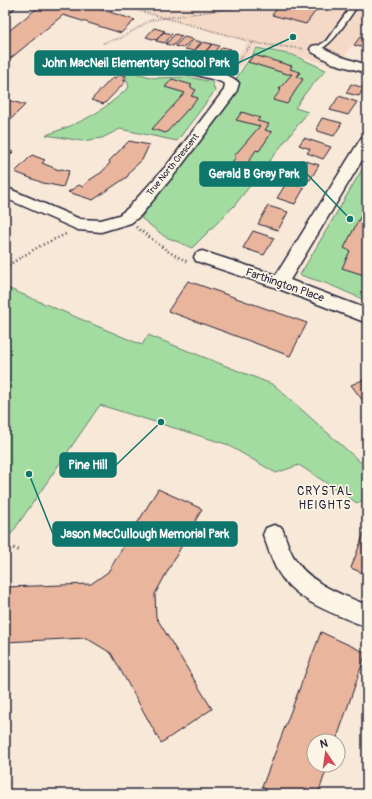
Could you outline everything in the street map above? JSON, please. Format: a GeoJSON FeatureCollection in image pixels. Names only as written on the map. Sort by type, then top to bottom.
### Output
{"type":"FeatureCollection","features":[{"type":"Feature","properties":{"kind":"street"},"geometry":{"type":"LineString","coordinates":[[5,8],[9,5]]}},
{"type":"Feature","properties":{"kind":"street"},"geometry":{"type":"LineString","coordinates":[[317,49],[337,60],[367,69]]}},
{"type":"Feature","properties":{"kind":"street"},"geometry":{"type":"LineString","coordinates":[[138,59],[171,64],[224,78]]}},
{"type":"Feature","properties":{"kind":"street","name":"True North Crescent"},"geometry":{"type":"LineString","coordinates":[[5,192],[78,224],[101,226],[125,219],[134,212],[173,167],[231,90],[232,83],[224,78]]}},
{"type":"Feature","properties":{"kind":"street"},"geometry":{"type":"LineString","coordinates":[[280,283],[367,140]]}},
{"type":"Feature","properties":{"kind":"street","name":"Farthington Place"},"geometry":{"type":"LineString","coordinates":[[197,261],[280,283],[367,316]]}},
{"type":"Feature","properties":{"kind":"street"},"geometry":{"type":"LineString","coordinates":[[274,535],[287,566],[301,582],[325,597],[367,616]]}},
{"type":"Feature","properties":{"kind":"lane"},"geometry":{"type":"LineString","coordinates":[[317,49],[328,42],[355,5]]}},
{"type":"Feature","properties":{"kind":"path"},"geometry":{"type":"LineString","coordinates":[[118,5],[253,42],[300,49],[317,49]]}},
{"type":"Feature","properties":{"kind":"path"},"geometry":{"type":"LineString","coordinates":[[103,43],[121,38],[145,22],[162,17],[233,8],[235,5]]}},
{"type":"Feature","properties":{"kind":"path"},"geometry":{"type":"LineString","coordinates":[[224,78],[253,42]]}},
{"type":"Feature","properties":{"kind":"path"},"geometry":{"type":"LineString","coordinates":[[125,219],[170,252],[197,261]]}},
{"type":"Feature","properties":{"kind":"path"},"geometry":{"type":"LineString","coordinates":[[5,267],[40,246],[86,225]]}},
{"type":"Feature","properties":{"kind":"path"},"geometry":{"type":"LineString","coordinates":[[5,545],[21,551]]}},
{"type":"Feature","properties":{"kind":"shaded area"},"geometry":{"type":"Polygon","coordinates":[[[151,5],[367,5],[367,27],[347,52],[341,68],[258,45],[237,71],[228,67],[248,42],[144,12],[151,5]]]}},
{"type":"Feature","properties":{"kind":"green space"},"geometry":{"type":"Polygon","coordinates":[[[257,48],[293,55],[326,70],[306,92],[295,108],[308,112],[234,206],[192,248],[164,236],[141,218],[257,48]]]}},
{"type":"Feature","properties":{"kind":"green space"},"geometry":{"type":"Polygon","coordinates":[[[125,74],[140,74],[154,78],[189,77],[212,82],[215,91],[177,141],[120,129],[102,138],[82,141],[46,135],[70,126],[100,111],[129,87],[125,74]]]}},
{"type":"Feature","properties":{"kind":"green space"},"geometry":{"type":"Polygon","coordinates":[[[367,161],[367,301],[328,284],[300,275],[367,161]]]}},
{"type":"Feature","properties":{"kind":"green space"},"geometry":{"type":"Polygon","coordinates":[[[5,287],[142,345],[148,335],[274,385],[367,468],[367,499],[357,503],[299,465],[276,473],[226,444],[100,405],[5,543],[5,287]]]}},
{"type":"Feature","properties":{"kind":"building"},"geometry":{"type":"Polygon","coordinates":[[[41,5],[87,5],[135,20],[121,33],[63,15],[5,63],[5,34],[41,5]]]}},
{"type":"Feature","properties":{"kind":"building"},"geometry":{"type":"Polygon","coordinates":[[[280,5],[320,5],[306,24],[272,15],[280,5]]]}},
{"type":"Feature","properties":{"kind":"building"},"geometry":{"type":"Polygon","coordinates":[[[154,28],[165,31],[156,40],[146,37],[154,28]]]}},
{"type":"Feature","properties":{"kind":"building"},"geometry":{"type":"Polygon","coordinates":[[[163,32],[172,34],[165,43],[156,41],[163,32]]]}},
{"type":"Feature","properties":{"kind":"building"},"geometry":{"type":"Polygon","coordinates":[[[175,34],[182,36],[173,46],[166,44],[175,34]]]}},
{"type":"Feature","properties":{"kind":"building"},"geometry":{"type":"Polygon","coordinates":[[[184,37],[192,39],[183,48],[175,46],[184,37]]]}},
{"type":"Feature","properties":{"kind":"building"},"geometry":{"type":"Polygon","coordinates":[[[360,37],[367,39],[367,49],[354,45],[360,37]]]}},
{"type":"Feature","properties":{"kind":"building"},"geometry":{"type":"Polygon","coordinates":[[[193,40],[201,42],[194,51],[185,49],[193,40]]]}},
{"type":"Feature","properties":{"kind":"building"},"geometry":{"type":"Polygon","coordinates":[[[203,42],[212,44],[203,54],[194,51],[203,42]]]}},
{"type":"Feature","properties":{"kind":"building"},"geometry":{"type":"Polygon","coordinates":[[[212,44],[219,46],[211,57],[204,54],[212,44]]]}},
{"type":"Feature","properties":{"kind":"building"},"geometry":{"type":"Polygon","coordinates":[[[222,47],[231,49],[224,58],[215,56],[222,47]]]}},
{"type":"Feature","properties":{"kind":"building"},"geometry":{"type":"Polygon","coordinates":[[[254,55],[292,66],[290,69],[300,72],[297,77],[303,79],[287,104],[273,100],[281,90],[279,89],[292,74],[287,74],[248,62],[254,55]]]}},
{"type":"Feature","properties":{"kind":"building"},"geometry":{"type":"Polygon","coordinates":[[[119,74],[126,76],[123,80],[126,81],[104,104],[91,100],[113,77],[116,78],[119,74]]]}},
{"type":"Feature","properties":{"kind":"building"},"geometry":{"type":"Polygon","coordinates":[[[172,79],[192,85],[190,87],[196,90],[191,96],[198,98],[166,133],[152,129],[185,93],[165,87],[172,79]]]}},
{"type":"Feature","properties":{"kind":"building"},"geometry":{"type":"Polygon","coordinates":[[[351,84],[364,88],[359,96],[346,93],[351,84]]]}},
{"type":"Feature","properties":{"kind":"building"},"geometry":{"type":"Polygon","coordinates":[[[339,96],[357,102],[348,115],[330,110],[339,96]]]}},
{"type":"Feature","properties":{"kind":"building"},"geometry":{"type":"Polygon","coordinates":[[[5,99],[25,105],[5,125],[5,99]]]}},
{"type":"Feature","properties":{"kind":"building"},"geometry":{"type":"Polygon","coordinates":[[[242,112],[260,118],[257,121],[269,124],[265,130],[272,132],[259,151],[256,150],[239,177],[225,172],[236,157],[234,156],[260,126],[236,120],[242,112]]]}},
{"type":"Feature","properties":{"kind":"building"},"geometry":{"type":"Polygon","coordinates":[[[322,118],[342,123],[334,136],[318,131],[317,127],[322,118]]]}},
{"type":"Feature","properties":{"kind":"building"},"geometry":{"type":"Polygon","coordinates":[[[304,138],[331,147],[323,159],[307,153],[310,149],[299,145],[304,138]]]}},
{"type":"Feature","properties":{"kind":"building"},"geometry":{"type":"Polygon","coordinates":[[[129,141],[149,145],[142,160],[132,169],[127,177],[93,200],[68,192],[79,185],[83,187],[88,181],[102,172],[110,163],[109,161],[129,141]]]}},
{"type":"Feature","properties":{"kind":"building"},"geometry":{"type":"Polygon","coordinates":[[[5,149],[13,152],[5,160],[5,149]]]}},
{"type":"Feature","properties":{"kind":"building"},"geometry":{"type":"Polygon","coordinates":[[[32,155],[45,160],[42,163],[59,170],[69,171],[63,187],[43,183],[15,172],[32,155]]]}},
{"type":"Feature","properties":{"kind":"building"},"geometry":{"type":"Polygon","coordinates":[[[302,160],[319,165],[310,180],[293,174],[302,160]]]}},
{"type":"Feature","properties":{"kind":"building"},"geometry":{"type":"Polygon","coordinates":[[[287,182],[304,188],[295,204],[277,198],[287,182]]]}},
{"type":"Feature","properties":{"kind":"building"},"geometry":{"type":"Polygon","coordinates":[[[367,204],[367,276],[342,268],[350,251],[344,248],[367,204]]]}},
{"type":"Feature","properties":{"kind":"building"},"geometry":{"type":"Polygon","coordinates":[[[268,206],[288,212],[278,230],[258,224],[268,206]]]}},
{"type":"Feature","properties":{"kind":"building"},"geometry":{"type":"Polygon","coordinates":[[[253,231],[274,238],[264,255],[243,248],[253,231]]]}},
{"type":"Feature","properties":{"kind":"building"},"geometry":{"type":"Polygon","coordinates":[[[188,281],[307,323],[290,356],[168,311],[188,281]]]}},
{"type":"Feature","properties":{"kind":"building"},"geometry":{"type":"Polygon","coordinates":[[[367,378],[367,406],[351,385],[367,378]]]}},
{"type":"Feature","properties":{"kind":"building"},"geometry":{"type":"Polygon","coordinates":[[[158,489],[202,509],[155,594],[156,617],[212,709],[161,743],[111,653],[86,638],[5,642],[5,587],[91,584],[108,572],[158,489]]]}},
{"type":"Feature","properties":{"kind":"building"},"geometry":{"type":"Polygon","coordinates":[[[367,525],[367,575],[351,568],[367,525]]]}},
{"type":"Feature","properties":{"kind":"building"},"geometry":{"type":"Polygon","coordinates":[[[321,632],[366,653],[339,733],[306,733],[306,773],[325,773],[318,794],[274,794],[262,787],[321,632]]]}},
{"type":"Feature","properties":{"kind":"place","name":"John MacNeil Elementary School Park"},"geometry":{"type":"Point","coordinates":[293,37]}},
{"type":"Feature","properties":{"kind":"place","name":"Gerald B Gray Park"},"geometry":{"type":"Point","coordinates":[350,219]}},
{"type":"Feature","properties":{"kind":"place","name":"Pine Hill"},"geometry":{"type":"Point","coordinates":[161,422]}},
{"type":"Feature","properties":{"kind":"place","name":"Jason MacCullough Memorial Park"},"geometry":{"type":"Point","coordinates":[29,474]}},
{"type":"Feature","properties":{"kind":"district","name":"CRYSTAL HEIGHTS"},"geometry":{"type":"Point","coordinates":[325,498]}}]}
